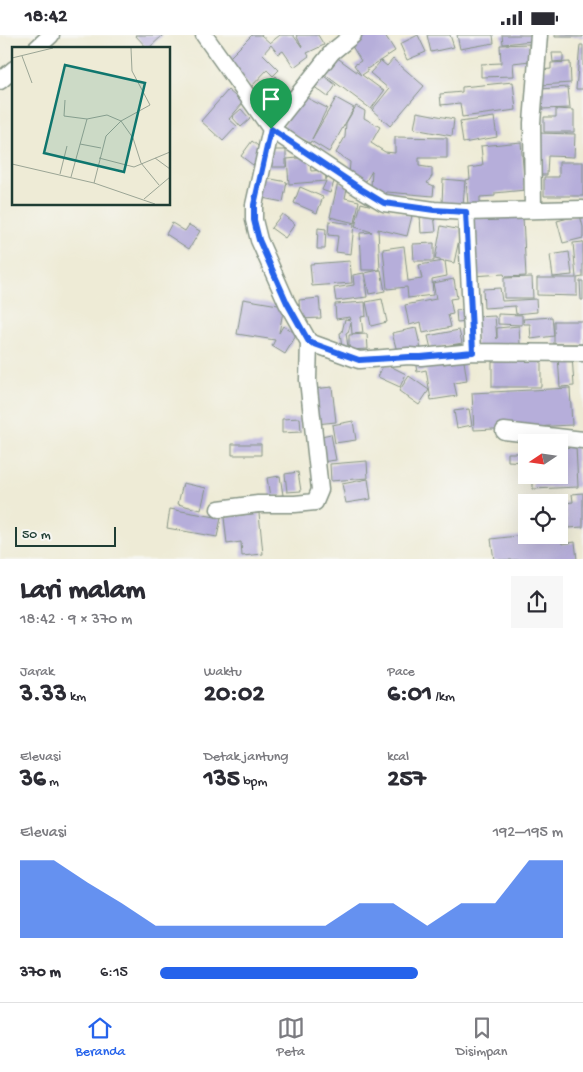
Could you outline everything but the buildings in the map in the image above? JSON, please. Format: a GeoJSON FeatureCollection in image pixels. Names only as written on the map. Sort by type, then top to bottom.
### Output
{"type":"FeatureCollection","features":[{"type":"Feature","properties":{"kind":"street"},"geometry":{"type":"LineString","coordinates":[[38,47],[51,35]]}},
{"type":"Feature","properties":{"kind":"street"},"geometry":{"type":"LineString","coordinates":[[204,35],[271,129],[384,203],[434,210],[466,212],[583,209]]}},
{"type":"Feature","properties":{"kind":"street"},"geometry":{"type":"LineString","coordinates":[[219,509],[258,504],[295,505],[315,502],[320,490],[308,380],[309,342],[287,303],[259,240],[254,220],[254,205],[271,129],[332,52],[353,35]]}},
{"type":"Feature","properties":{"kind":"street"},"geometry":{"type":"LineString","coordinates":[[533,210],[532,123],[539,35]]}},
{"type":"Feature","properties":{"kind":"street"},"geometry":{"type":"LineString","coordinates":[[0,81],[12,71]]}},
{"type":"Feature","properties":{"kind":"street"},"geometry":{"type":"LineString","coordinates":[[466,212],[473,352]]}},
{"type":"Feature","properties":{"kind":"street"},"geometry":{"type":"LineString","coordinates":[[309,342],[359,360],[473,352],[583,353]]}},
{"type":"Feature","properties":{"kind":"street"},"geometry":{"type":"LineString","coordinates":[[504,431],[583,440]]}},
{"type":"Feature","properties":{"kind":"route"},"geometry":{"type":"LineString","coordinates":[[271,129],[384,203],[434,210],[466,212],[473,352],[359,360],[309,342],[287,303],[259,240],[254,220],[254,205],[271,129]]}}]}
